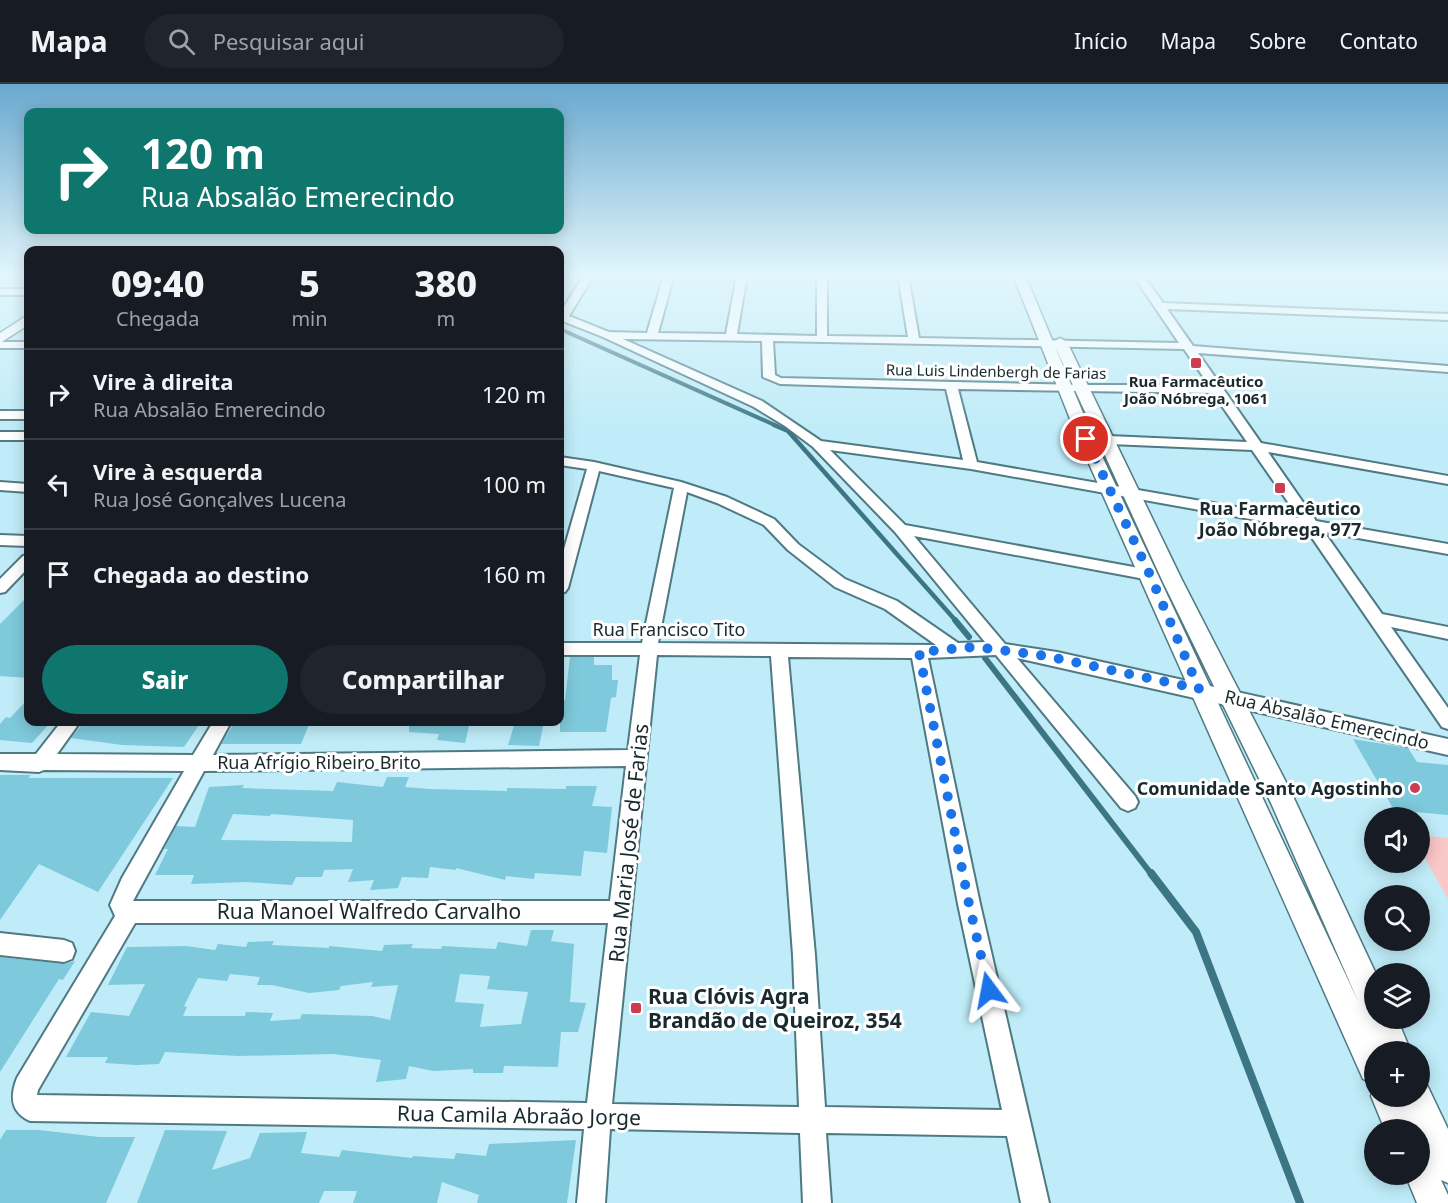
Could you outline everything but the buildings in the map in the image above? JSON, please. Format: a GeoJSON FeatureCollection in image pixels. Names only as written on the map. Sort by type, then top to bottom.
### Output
{"type":"FeatureCollection","features":[{"type":"Feature","properties":{"kind":"street"},"geometry":{"type":"LineString","coordinates":[[0,339],[16,327]]}},
{"type":"Feature","properties":{"kind":"street"},"geometry":{"type":"LineString","coordinates":[[588,327],[758,404],[817,444],[900,530],[1128,802]]}},
{"type":"Feature","properties":{"kind":"street"},"geometry":{"type":"LineString","coordinates":[[652,335],[654,327]]}},
{"type":"Feature","properties":{"kind":"street"},"geometry":{"type":"LineString","coordinates":[[730,336],[732,327]]}},
{"type":"Feature","properties":{"kind":"street"},"geometry":{"type":"LineString","coordinates":[[822,327],[822,338]]}},
{"type":"Feature","properties":{"kind":"street"},"geometry":{"type":"LineString","coordinates":[[912,327],[914,339]]}},
{"type":"Feature","properties":{"kind":"street"},"geometry":{"type":"LineString","coordinates":[[1045,327],[1120,491],[1234,699],[1364,980]]}},
{"type":"Feature","properties":{"kind":"street"},"geometry":{"type":"LineString","coordinates":[[1048,327],[1053,343]]}},
{"type":"Feature","properties":{"kind":"street"},"geometry":{"type":"LineString","coordinates":[[1174,327],[1448,722]]}},
{"type":"Feature","properties":{"kind":"street"},"geometry":{"type":"LineString","coordinates":[[607,335],[914,339],[1189,347],[1448,369]]}},
{"type":"Feature","properties":{"kind":"street","name":"Rua Luis Lindenbergh de Farias"},"geometry":{"type":"LineString","coordinates":[[767,337],[767,370],[774,380],[1073,388],[1218,389]]}},
{"type":"Feature","properties":{"kind":"street"},"geometry":{"type":"LineString","coordinates":[[0,345],[24,345]]}},
{"type":"Feature","properties":{"kind":"street"},"geometry":{"type":"LineString","coordinates":[[951,385],[971,465]]}},
{"type":"Feature","properties":{"kind":"street"},"geometry":{"type":"LineString","coordinates":[[0,415],[24,415]]}},
{"type":"Feature","properties":{"kind":"street"},"geometry":{"type":"LineString","coordinates":[[0,436],[24,436]]}},
{"type":"Feature","properties":{"kind":"street"},"geometry":{"type":"LineString","coordinates":[[1096,439],[1255,446],[1448,480]]}},
{"type":"Feature","properties":{"kind":"street"},"geometry":{"type":"LineString","coordinates":[[817,444],[971,465],[1448,549]]}},
{"type":"Feature","properties":{"kind":"street"},"geometry":{"type":"LineString","coordinates":[[564,462],[594,466],[681,486],[722,500],[770,522],[793,547],[840,583],[891,605],[956,650]]}},
{"type":"Feature","properties":{"kind":"street"},"geometry":{"type":"LineString","coordinates":[[564,574],[594,466]]}},
{"type":"Feature","properties":{"kind":"street"},"geometry":{"type":"LineString","coordinates":[[0,486],[24,488]]}},
{"type":"Feature","properties":{"kind":"street","name":"Rua Maria José de Farias"},"geometry":{"type":"LineString","coordinates":[[591,1203],[598,1117],[649,649],[681,486]]}},
{"type":"Feature","properties":{"kind":"street"},"geometry":{"type":"LineString","coordinates":[[1120,491],[1150,575],[1199,689],[1364,1046]]}},
{"type":"Feature","properties":{"kind":"street"},"geometry":{"type":"LineString","coordinates":[[900,530],[1150,575]]}},
{"type":"Feature","properties":{"kind":"street"},"geometry":{"type":"LineString","coordinates":[[0,540],[24,541]]}},
{"type":"Feature","properties":{"kind":"street"},"geometry":{"type":"LineString","coordinates":[[0,588],[24,564]]}},
{"type":"Feature","properties":{"kind":"street"},"geometry":{"type":"LineString","coordinates":[[1378,619],[1448,633]]}},
{"type":"Feature","properties":{"kind":"street","name":"Rua Absalão Emerecindo"},"geometry":{"type":"LineString","coordinates":[[779,649],[919,652],[974,647],[1046,656],[1448,747]]}},
{"type":"Feature","properties":{"kind":"street","name":"Rua Francisco Tito"},"geometry":{"type":"LineString","coordinates":[[564,649],[779,649]]}},
{"type":"Feature","properties":{"kind":"street"},"geometry":{"type":"LineString","coordinates":[[779,649],[804,954],[817,1203]]}},
{"type":"Feature","properties":{"kind":"street"},"geometry":{"type":"LineString","coordinates":[[919,652],[969,904],[1035,1203]]}},
{"type":"Feature","properties":{"kind":"street"},"geometry":{"type":"LineString","coordinates":[[39,764],[68,726]]}},
{"type":"Feature","properties":{"kind":"street"},"geometry":{"type":"LineString","coordinates":[[125,908],[147,852],[220,726]]}},
{"type":"Feature","properties":{"kind":"street","name":"Rua Afrígio Ribeiro Brito"},"geometry":{"type":"LineString","coordinates":[[0,762],[39,764],[638,758]]}},
{"type":"Feature","properties":{"kind":"street","name":"Rua Camila Abraão Jorge"},"geometry":{"type":"LineString","coordinates":[[125,908],[26,1088],[24,1101],[30,1108],[310,1110],[598,1117],[1017,1122]]}},
{"type":"Feature","properties":{"kind":"street","name":"Rua Manoel Walfredo Carvalho"},"geometry":{"type":"LineString","coordinates":[[125,908],[620,912]]}},
{"type":"Feature","properties":{"kind":"street"},"geometry":{"type":"LineString","coordinates":[[0,944],[64,951]]}},
{"type":"Feature","properties":{"kind":"street"},"geometry":{"type":"LineString","coordinates":[[1421,1107],[1448,1166]]}},
{"type":"Feature","properties":{"kind":"street"},"geometry":{"type":"LineString","coordinates":[[1426,1185],[1434,1203]]}},
{"type":"Feature","properties":{"kind":"shaded area"},"geometry":{"type":"Polygon","coordinates":[[[1430,836],[1448,838],[1448,899],[1430,867],[1430,836]]]}},
{"type":"Feature","properties":{"kind":"waterway"},"geometry":{"type":"LineString","coordinates":[[564,331],[777,426]]}},
{"type":"Feature","properties":{"kind":"waterway"},"geometry":{"type":"LineString","coordinates":[[774,425],[788,431],[956,621]]}},
{"type":"Feature","properties":{"kind":"waterway"},"geometry":{"type":"LineString","coordinates":[[955,620],[969,637]]}},
{"type":"Feature","properties":{"kind":"waterway"},"geometry":{"type":"LineString","coordinates":[[985,658],[1152,875]]}},
{"type":"Feature","properties":{"kind":"waterway"},"geometry":{"type":"LineString","coordinates":[[1151,873],[1196,932],[1300,1203]]}},
{"type":"Feature","properties":{"kind":"place","name":"Rua Farmacêutico João Nóbrega, 1061"},"geometry":{"type":"Point","coordinates":[1196,363]}},
{"type":"Feature","properties":{"kind":"place","name":"Rua Farmacêutico João Nóbrega, 977"},"geometry":{"type":"Point","coordinates":[1280,488]}},
{"type":"Feature","properties":{"kind":"place","name":"Comunidade Santo Agostinho"},"geometry":{"type":"Point","coordinates":[1415,788]}},
{"type":"Feature","properties":{"kind":"place","name":"Rua Clóvis Agra Brandão de Queiroz, 354"},"geometry":{"type":"Point","coordinates":[636,1008]}},
{"type":"Feature","properties":{"kind":"route"},"geometry":{"type":"LineString","coordinates":[[989,990],[969,904],[919,652],[945,652],[974,647],[1046,656],[1199,689],[1150,575],[1086,439]]}}]}
